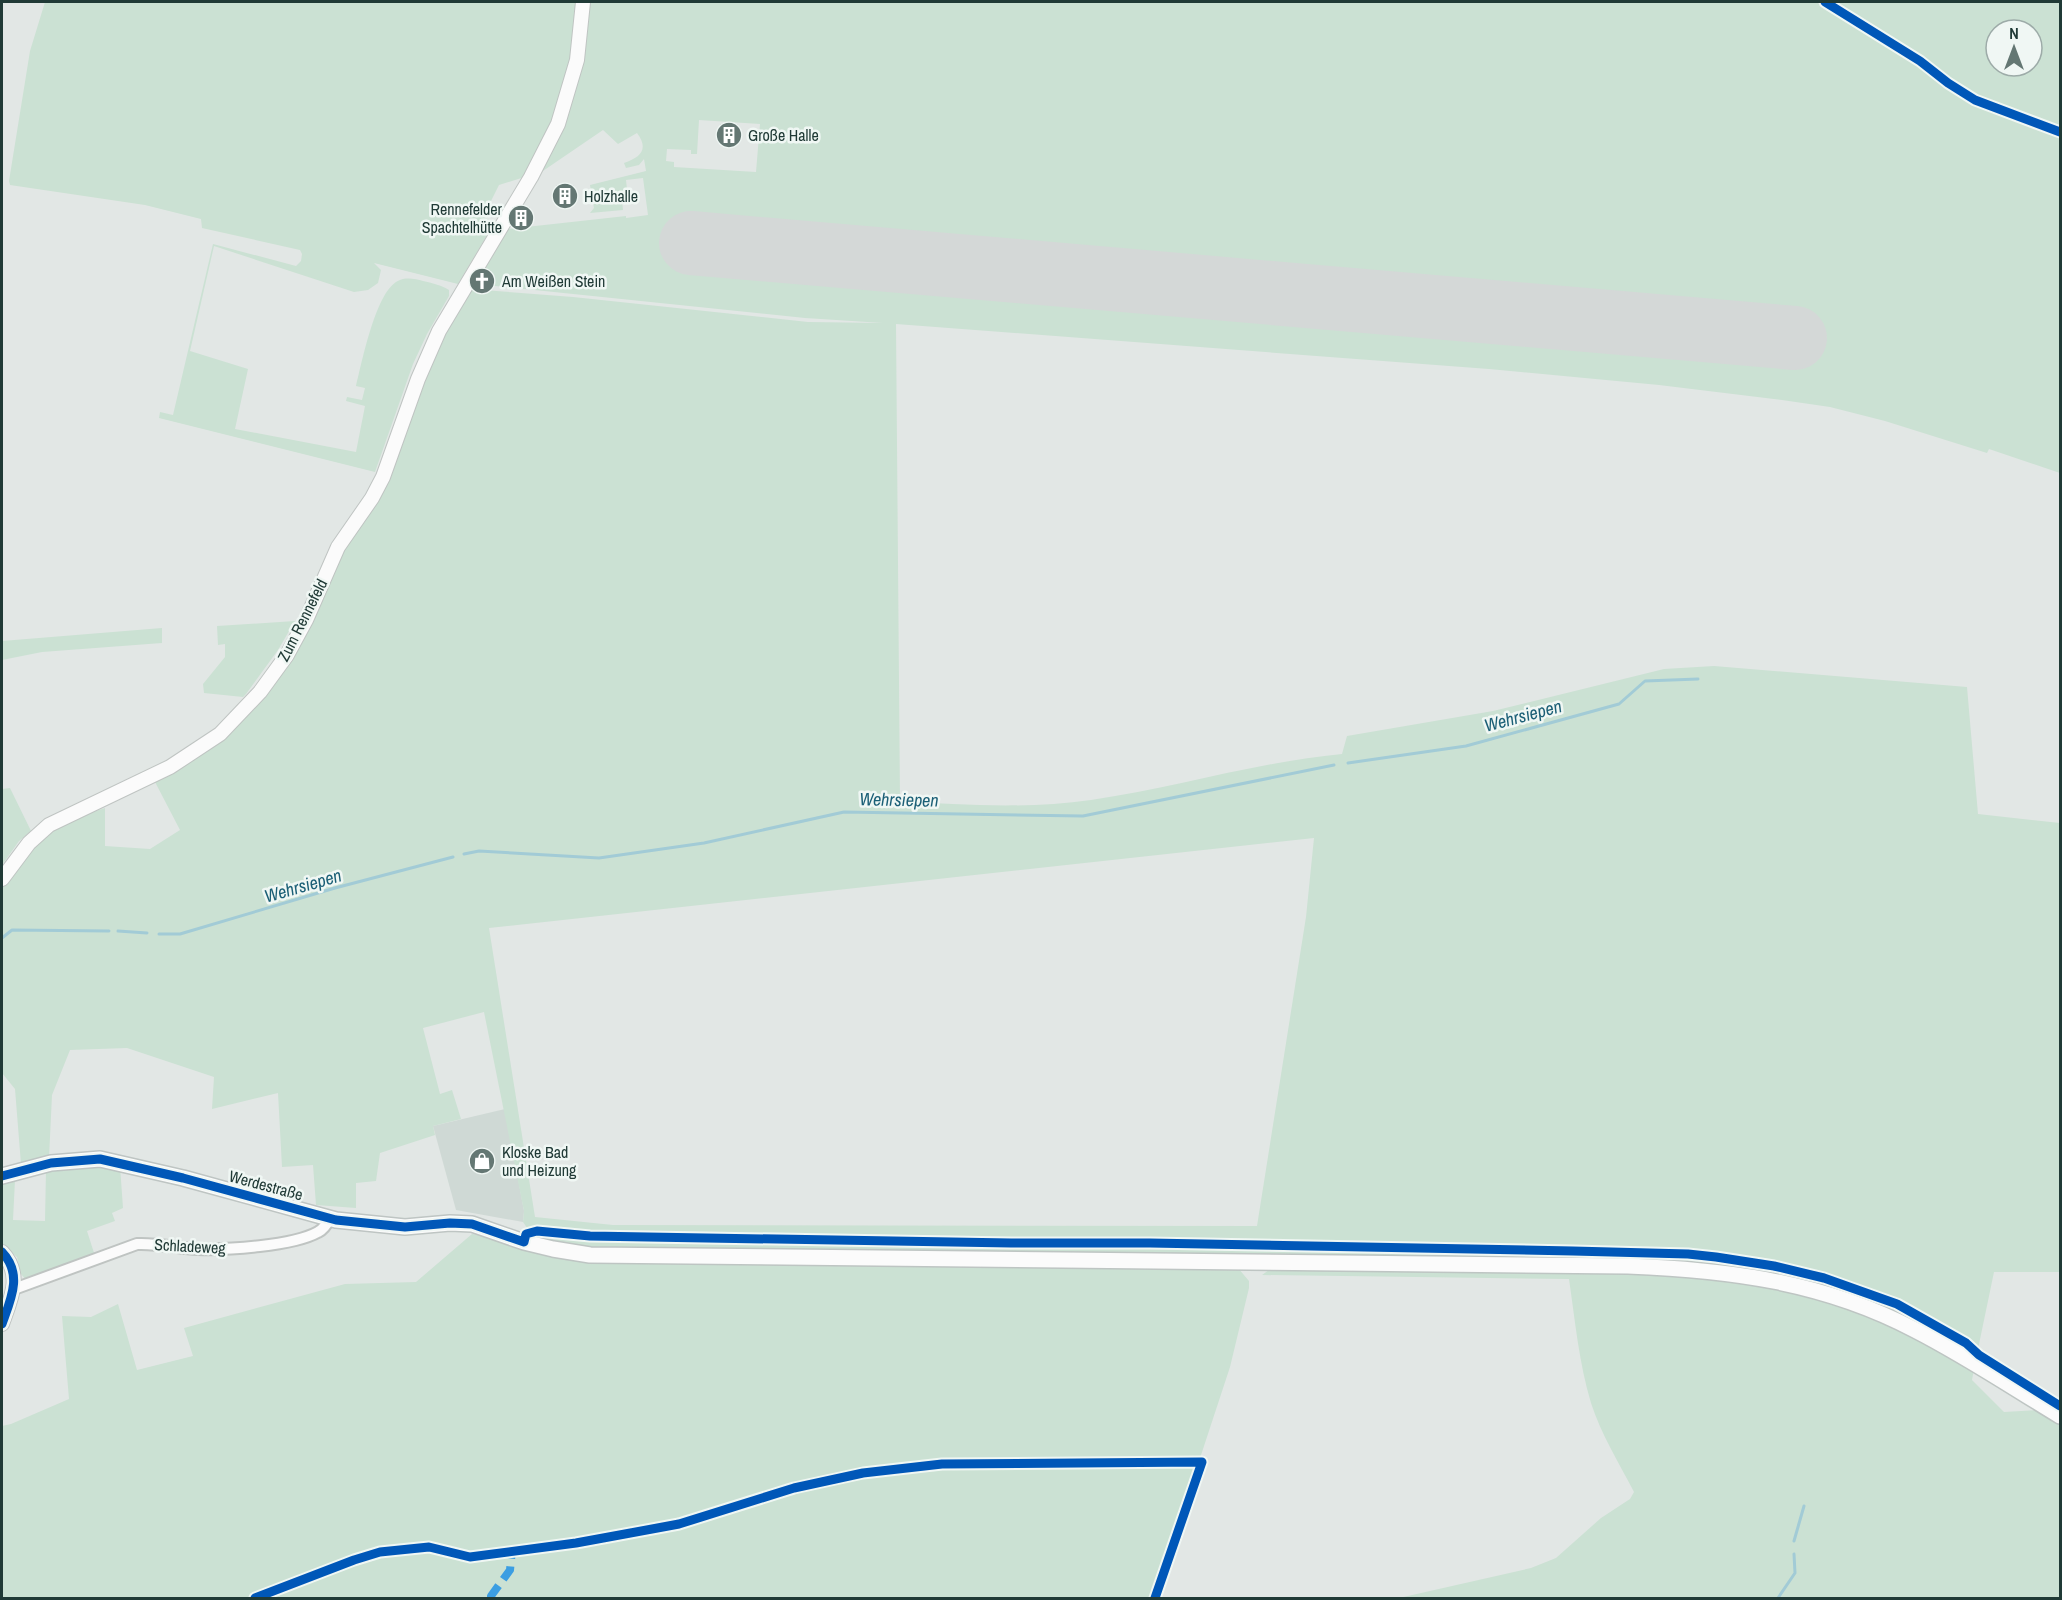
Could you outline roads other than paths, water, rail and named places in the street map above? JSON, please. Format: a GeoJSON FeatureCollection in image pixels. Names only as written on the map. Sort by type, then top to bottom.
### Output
{"type":"FeatureCollection","features":[{"type":"Feature","properties":{"kind":"main road","name":"Werdestraße"},"geometry":{"type":"LineString","coordinates":[[2,1176],[51,1163],[100,1159],[183,1178],[330,1218],[405,1227],[450,1223],[472,1224],[524,1242],[590,1255],[1617,1266],[1710,1270],[1777,1280],[1857,1304],[1915,1329],[2056,1413]]}},
{"type":"Feature","properties":{"kind":"street","name":"Zum Rennefeld"},"geometry":{"type":"LineString","coordinates":[[2,879],[29,843],[49,825],[138,783],[198,750],[233,722],[260,692],[287,655],[338,548],[378,487],[427,356],[465,286],[531,177],[558,123],[577,60],[583,2]]}},
{"type":"Feature","properties":{"kind":"street","name":"Schladeweg"},"geometry":{"type":"LineString","coordinates":[[14,1289],[137,1244],[196,1249],[237,1249],[314,1234],[325,1227],[330,1218]]}},
{"type":"Feature","properties":{"kind":"street"},"geometry":{"type":"LineString","coordinates":[[2,1252],[11,1264],[15,1280],[2,1324]]}},
{"type":"Feature","properties":{"kind":"waterway","name":"Wehrsiepen"},"geometry":{"type":"LineString","coordinates":[[1348,763],[1466,746],[1619,704],[1645,681],[1698,679]]}},
{"type":"Feature","properties":{"kind":"waterway","name":"Wehrsiepen"},"geometry":{"type":"LineString","coordinates":[[464,854],[479,851],[599,858],[704,843],[844,812],[1083,816],[1334,765]]}},
{"type":"Feature","properties":{"kind":"waterway","name":"Wehrsiepen"},"geometry":{"type":"LineString","coordinates":[[159,934],[180,934],[335,888],[453,857]]}},
{"type":"Feature","properties":{"kind":"waterway","name":"Wehrsiepen"},"geometry":{"type":"LineString","coordinates":[[2,938],[12,930],[109,931]]}},
{"type":"Feature","properties":{"kind":"waterway","name":"Wehrsiepen"},"geometry":{"type":"LineString","coordinates":[[118,931],[147,933]]}},
{"type":"Feature","properties":{"kind":"waterway"},"geometry":{"type":"LineString","coordinates":[[1794,1541],[1804,1506]]}},
{"type":"Feature","properties":{"kind":"waterway"},"geometry":{"type":"LineString","coordinates":[[1778,1598],[1795,1573],[1794,1554]]}},
{"type":"Feature","properties":{"kind":"place","name":"Große Halle"},"geometry":{"type":"Point","coordinates":[729,135]}},
{"type":"Feature","properties":{"kind":"place","name":"Holzhalle"},"geometry":{"type":"Point","coordinates":[565,196]}},
{"type":"Feature","properties":{"kind":"place","name":"Rennefelder Spachtelhütte"},"geometry":{"type":"Point","coordinates":[521,218]}},
{"type":"Feature","properties":{"kind":"place","name":"Am Weißen Stein"},"geometry":{"type":"Point","coordinates":[482,281]}},
{"type":"Feature","properties":{"kind":"place","name":"Kloske Bad und Heizung"},"geometry":{"type":"Point","coordinates":[482,1161]}}]}
